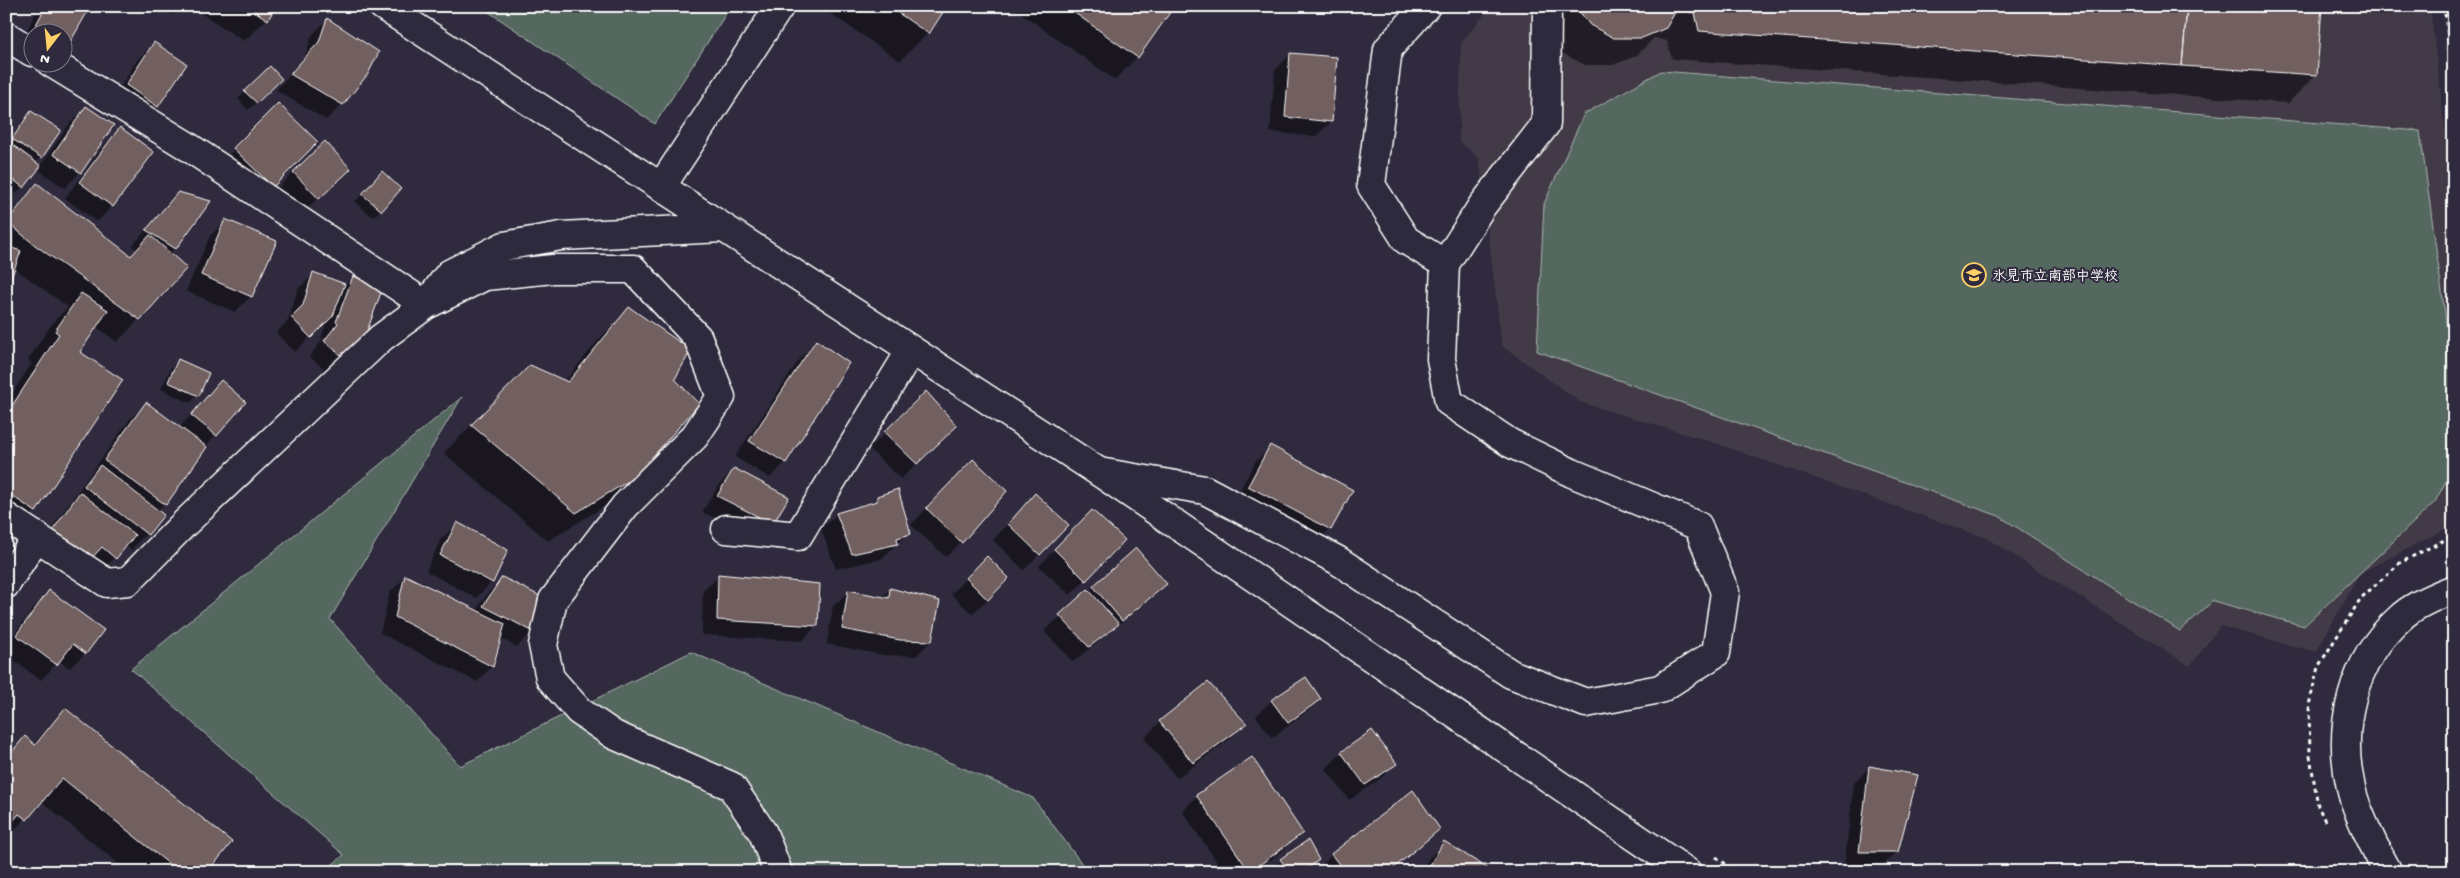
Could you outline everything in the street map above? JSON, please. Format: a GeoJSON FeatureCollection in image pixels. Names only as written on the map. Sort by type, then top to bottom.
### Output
{"type":"FeatureCollection","features":[{"type":"Feature","properties":{"kind":"street"},"geometry":{"type":"LineString","coordinates":[[383,6],[1099,472],[1687,872]]}},
{"type":"Feature","properties":{"kind":"street"},"geometry":{"type":"LineString","coordinates":[[661,187],[780,6]]}},
{"type":"Feature","properties":{"kind":"street"},"geometry":{"type":"LineString","coordinates":[[1426,6],[1388,49],[1371,184],[1406,240],[1445,264]]}},
{"type":"Feature","properties":{"kind":"street"},"geometry":{"type":"LineString","coordinates":[[1099,472],[1205,490],[1337,560],[1511,674],[1586,703],[1660,689],[1716,653],[1725,592],[1698,526],[1572,473],[1510,443],[1449,402],[1440,359],[1445,264],[1482,206],[1546,124],[1547,6]]}},
{"type":"Feature","properties":{"kind":"street"},"geometry":{"type":"LineString","coordinates":[[6,36],[22,46]]}},
{"type":"Feature","properties":{"kind":"street"},"geometry":{"type":"LineString","coordinates":[[66,72],[184,144],[426,305]]}},
{"type":"Feature","properties":{"kind":"street"},"geometry":{"type":"LineString","coordinates":[[426,305],[449,274],[504,246],[561,236],[723,228]]}},
{"type":"Feature","properties":{"kind":"street"},"geometry":{"type":"LineString","coordinates":[[6,516],[107,583],[128,581],[185,523],[381,338],[426,305],[484,276],[554,269],[633,269],[698,338],[721,397],[695,436],[625,506],[553,600],[543,646],[550,678],[579,711],[614,735],[731,786],[763,833],[778,872]]}},
{"type":"Feature","properties":{"kind":"street"},"geometry":{"type":"LineString","coordinates":[[726,529],[798,536],[911,350]]}},
{"type":"Feature","properties":{"kind":"street"},"geometry":{"type":"LineString","coordinates":[[6,584],[37,536]]}},
{"type":"Feature","properties":{"kind":"street"},"geometry":{"type":"LineString","coordinates":[[2388,872],[2377,854],[2351,789],[2345,731],[2354,686],[2374,647],[2401,616],[2454,589]]}},
{"type":"Feature","properties":{"kind":"path"},"geometry":{"type":"LineString","coordinates":[[2444,6],[2454,88]]}},
{"type":"Feature","properties":{"kind":"shaded area","name":"氷見市立南部中学校"},"geometry":{"type":"Polygon","coordinates":[[[1491,6],[2430,6],[2454,204],[2454,510],[2444,530],[2360,573],[2316,652],[2220,626],[2190,666],[1986,538],[1715,443],[1580,402],[1502,346],[1479,158],[1459,141],[1461,43],[1491,6]]]}},
{"type":"Feature","properties":{"kind":"green space"},"geometry":{"type":"Polygon","coordinates":[[[480,6],[731,6],[655,124],[480,6]]]}},
{"type":"Feature","properties":{"kind":"green space","name":"氷見市立南部中学校"},"geometry":{"type":"Polygon","coordinates":[[[1661,71],[2420,131],[2454,380],[2454,466],[2435,502],[2304,626],[2213,601],[2180,631],[1999,516],[1537,351],[1544,204],[1584,114],[1661,71]]]}},
{"type":"Feature","properties":{"kind":"green space"},"geometry":{"type":"Polygon","coordinates":[[[462,397],[330,619],[460,766],[691,652],[1033,798],[1088,872],[323,872],[344,855],[131,669],[462,397]]]}},
{"type":"Feature","properties":{"kind":"building"},"geometry":{"type":"Polygon","coordinates":[[[46,6],[84,6],[89,9],[72,39],[72,22],[37,22],[46,6]]]}},
{"type":"Feature","properties":{"kind":"building"},"geometry":{"type":"Polygon","coordinates":[[[247,6],[276,6],[268,20],[247,6]]]}},
{"type":"Feature","properties":{"kind":"building"},"geometry":{"type":"Polygon","coordinates":[[[888,6],[947,6],[929,34],[888,6]]]}},
{"type":"Feature","properties":{"kind":"building"},"geometry":{"type":"Polygon","coordinates":[[[1065,6],[1164,6],[1171,11],[1138,58],[1065,6]]]}},
{"type":"Feature","properties":{"kind":"building"},"geometry":{"type":"Polygon","coordinates":[[[1575,6],[2187,6],[2182,66],[1699,31],[1695,13],[1677,9],[1666,28],[1642,38],[1614,38],[1590,25],[1575,6]]]}},
{"type":"Feature","properties":{"kind":"building"},"geometry":{"type":"Polygon","coordinates":[[[2187,6],[2322,6],[2317,75],[2182,66],[2187,6]]]}},
{"type":"Feature","properties":{"kind":"building"},"geometry":{"type":"Polygon","coordinates":[[[327,18],[379,52],[368,74],[343,105],[290,74],[319,42],[327,18]]]}},
{"type":"Feature","properties":{"kind":"building"},"geometry":{"type":"Polygon","coordinates":[[[154,42],[187,64],[158,107],[126,85],[154,42]]]}},
{"type":"Feature","properties":{"kind":"building"},"geometry":{"type":"Polygon","coordinates":[[[1290,53],[1337,57],[1332,122],[1285,117],[1290,53]]]}},
{"type":"Feature","properties":{"kind":"building"},"geometry":{"type":"Polygon","coordinates":[[[270,66],[282,79],[257,103],[244,91],[270,66]]]}},
{"type":"Feature","properties":{"kind":"building"},"geometry":{"type":"Polygon","coordinates":[[[278,103],[318,142],[273,187],[233,148],[278,103]]]}},
{"type":"Feature","properties":{"kind":"building"},"geometry":{"type":"Polygon","coordinates":[[[86,106],[114,125],[81,173],[53,154],[86,106]]]}},
{"type":"Feature","properties":{"kind":"building"},"geometry":{"type":"Polygon","coordinates":[[[31,111],[61,130],[42,158],[12,139],[31,111]]]}},
{"type":"Feature","properties":{"kind":"building"},"geometry":{"type":"Polygon","coordinates":[[[120,127],[154,152],[113,207],[79,182],[120,127]]]}},
{"type":"Feature","properties":{"kind":"building"},"geometry":{"type":"Polygon","coordinates":[[[6,140],[41,166],[24,188],[6,174],[6,140]]]}},
{"type":"Feature","properties":{"kind":"building"},"geometry":{"type":"Polygon","coordinates":[[[325,141],[351,169],[319,199],[293,172],[325,141]]]}},
{"type":"Feature","properties":{"kind":"building"},"geometry":{"type":"Polygon","coordinates":[[[382,171],[401,189],[382,211],[362,194],[382,171]]]}},
{"type":"Feature","properties":{"kind":"building"},"geometry":{"type":"Polygon","coordinates":[[[37,183],[131,256],[150,235],[187,268],[140,320],[35,245],[7,222],[37,183]]]}},
{"type":"Feature","properties":{"kind":"building"},"geometry":{"type":"Polygon","coordinates":[[[178,192],[211,201],[176,249],[146,230],[178,192]]]}},
{"type":"Feature","properties":{"kind":"building"},"geometry":{"type":"Polygon","coordinates":[[[225,219],[277,241],[252,297],[201,275],[225,219]]]}},
{"type":"Feature","properties":{"kind":"building"},"geometry":{"type":"Polygon","coordinates":[[[6,246],[21,251],[9,284],[6,283],[6,246]]]}},
{"type":"Feature","properties":{"kind":"building"},"geometry":{"type":"Polygon","coordinates":[[[313,272],[345,284],[333,316],[311,338],[291,317],[303,305],[313,272]]]}},
{"type":"Feature","properties":{"kind":"building"},"geometry":{"type":"Polygon","coordinates":[[[353,276],[383,287],[366,334],[346,359],[324,341],[338,323],[336,322],[353,276]]]}},
{"type":"Feature","properties":{"kind":"building"},"geometry":{"type":"Polygon","coordinates":[[[81,293],[108,310],[80,352],[123,380],[36,512],[6,492],[6,415],[59,334],[55,331],[81,293]]]}},
{"type":"Feature","properties":{"kind":"building"},"geometry":{"type":"Polygon","coordinates":[[[629,307],[691,350],[675,379],[699,404],[635,477],[576,513],[471,425],[530,365],[568,382],[629,307]]]}},
{"type":"Feature","properties":{"kind":"building"},"geometry":{"type":"Polygon","coordinates":[[[816,340],[849,363],[786,463],[749,441],[816,340]]]}},
{"type":"Feature","properties":{"kind":"building"},"geometry":{"type":"Polygon","coordinates":[[[178,359],[209,373],[199,396],[168,382],[178,359]]]}},
{"type":"Feature","properties":{"kind":"building"},"geometry":{"type":"Polygon","coordinates":[[[221,380],[246,402],[217,436],[191,415],[221,380]]]}},
{"type":"Feature","properties":{"kind":"building"},"geometry":{"type":"Polygon","coordinates":[[[926,391],[957,426],[917,464],[884,432],[926,391]]]}},
{"type":"Feature","properties":{"kind":"building"},"geometry":{"type":"Polygon","coordinates":[[[146,402],[207,447],[166,505],[104,460],[146,402]]]}},
{"type":"Feature","properties":{"kind":"building"},"geometry":{"type":"Polygon","coordinates":[[[1270,445],[1353,490],[1331,530],[1248,486],[1270,445]]]}},
{"type":"Feature","properties":{"kind":"building"},"geometry":{"type":"Polygon","coordinates":[[[973,459],[1007,491],[962,543],[926,508],[973,459]]]}},
{"type":"Feature","properties":{"kind":"building"},"geometry":{"type":"Polygon","coordinates":[[[100,465],[164,515],[148,535],[84,486],[100,465]]]}},
{"type":"Feature","properties":{"kind":"building"},"geometry":{"type":"Polygon","coordinates":[[[734,468],[789,497],[773,524],[717,496],[734,468]]]}},
{"type":"Feature","properties":{"kind":"building"},"geometry":{"type":"Polygon","coordinates":[[[898,489],[911,534],[897,538],[898,544],[852,554],[836,513],[877,501],[877,496],[898,489]]]}},
{"type":"Feature","properties":{"kind":"building"},"geometry":{"type":"Polygon","coordinates":[[[80,492],[135,535],[116,559],[102,547],[87,563],[47,538],[80,492]]]}},
{"type":"Feature","properties":{"kind":"building"},"geometry":{"type":"Polygon","coordinates":[[[1035,493],[1069,525],[1040,555],[1008,524],[1035,493]]]}},
{"type":"Feature","properties":{"kind":"building"},"geometry":{"type":"Polygon","coordinates":[[[1092,510],[1125,540],[1086,581],[1054,549],[1092,510]]]}},
{"type":"Feature","properties":{"kind":"building"},"geometry":{"type":"Polygon","coordinates":[[[457,522],[508,550],[493,583],[440,555],[457,522]]]}},
{"type":"Feature","properties":{"kind":"building"},"geometry":{"type":"Polygon","coordinates":[[[1136,548],[1167,584],[1122,621],[1093,586],[1136,548]]]}},
{"type":"Feature","properties":{"kind":"building"},"geometry":{"type":"Polygon","coordinates":[[[987,556],[1009,578],[988,600],[966,578],[987,556]]]}},
{"type":"Feature","properties":{"kind":"building"},"geometry":{"type":"Polygon","coordinates":[[[718,574],[820,584],[818,626],[717,620],[718,574]]]}},
{"type":"Feature","properties":{"kind":"building"},"geometry":{"type":"Polygon","coordinates":[[[405,575],[505,624],[493,667],[395,617],[405,575]]]}},
{"type":"Feature","properties":{"kind":"building"},"geometry":{"type":"Polygon","coordinates":[[[502,577],[544,598],[534,632],[483,606],[502,577]]]}},
{"type":"Feature","properties":{"kind":"building"},"geometry":{"type":"Polygon","coordinates":[[[890,588],[940,601],[932,641],[900,640],[842,629],[848,590],[889,598],[890,588]]]}},
{"type":"Feature","properties":{"kind":"building"},"geometry":{"type":"Polygon","coordinates":[[[1088,589],[1119,624],[1089,647],[1059,615],[1088,589]]]}},
{"type":"Feature","properties":{"kind":"building"},"geometry":{"type":"Polygon","coordinates":[[[49,590],[104,630],[86,654],[73,644],[57,665],[16,635],[49,590]]]}},
{"type":"Feature","properties":{"kind":"building"},"geometry":{"type":"Polygon","coordinates":[[[1306,677],[1321,699],[1288,723],[1271,700],[1306,677]]]}},
{"type":"Feature","properties":{"kind":"building"},"geometry":{"type":"Polygon","coordinates":[[[1208,682],[1247,724],[1193,763],[1159,721],[1208,682]]]}},
{"type":"Feature","properties":{"kind":"building"},"geometry":{"type":"Polygon","coordinates":[[[65,708],[232,842],[208,872],[179,872],[62,778],[27,820],[19,814],[6,829],[6,759],[25,736],[35,745],[65,708]]]}},
{"type":"Feature","properties":{"kind":"building"},"geometry":{"type":"Polygon","coordinates":[[[1372,730],[1397,764],[1365,785],[1341,752],[1372,730]]]}},
{"type":"Feature","properties":{"kind":"building"},"geometry":{"type":"Polygon","coordinates":[[[1252,757],[1303,833],[1250,872],[1196,795],[1252,757]]]}},
{"type":"Feature","properties":{"kind":"building"},"geometry":{"type":"Polygon","coordinates":[[[1869,766],[1918,775],[1898,852],[1859,852],[1869,766]]]}},
{"type":"Feature","properties":{"kind":"building"},"geometry":{"type":"Polygon","coordinates":[[[1413,790],[1440,829],[1389,872],[1345,872],[1331,854],[1413,790]]]}},
{"type":"Feature","properties":{"kind":"building"},"geometry":{"type":"Polygon","coordinates":[[[1308,840],[1319,860],[1302,872],[1289,872],[1280,859],[1308,840]]]}},
{"type":"Feature","properties":{"kind":"building"},"geometry":{"type":"Polygon","coordinates":[[[1444,841],[1487,868],[1485,872],[1431,872],[1427,870],[1444,841]]]}},
{"type":"Feature","properties":{"kind":"building"},"geometry":{"type":"Polygon","coordinates":[[[6,859],[26,872],[6,872],[6,859]]]}},
{"type":"Feature","properties":{"kind":"place","name":"氷見市立南部中学校"},"geometry":{"type":"Point","coordinates":[1974,275]}}]}
